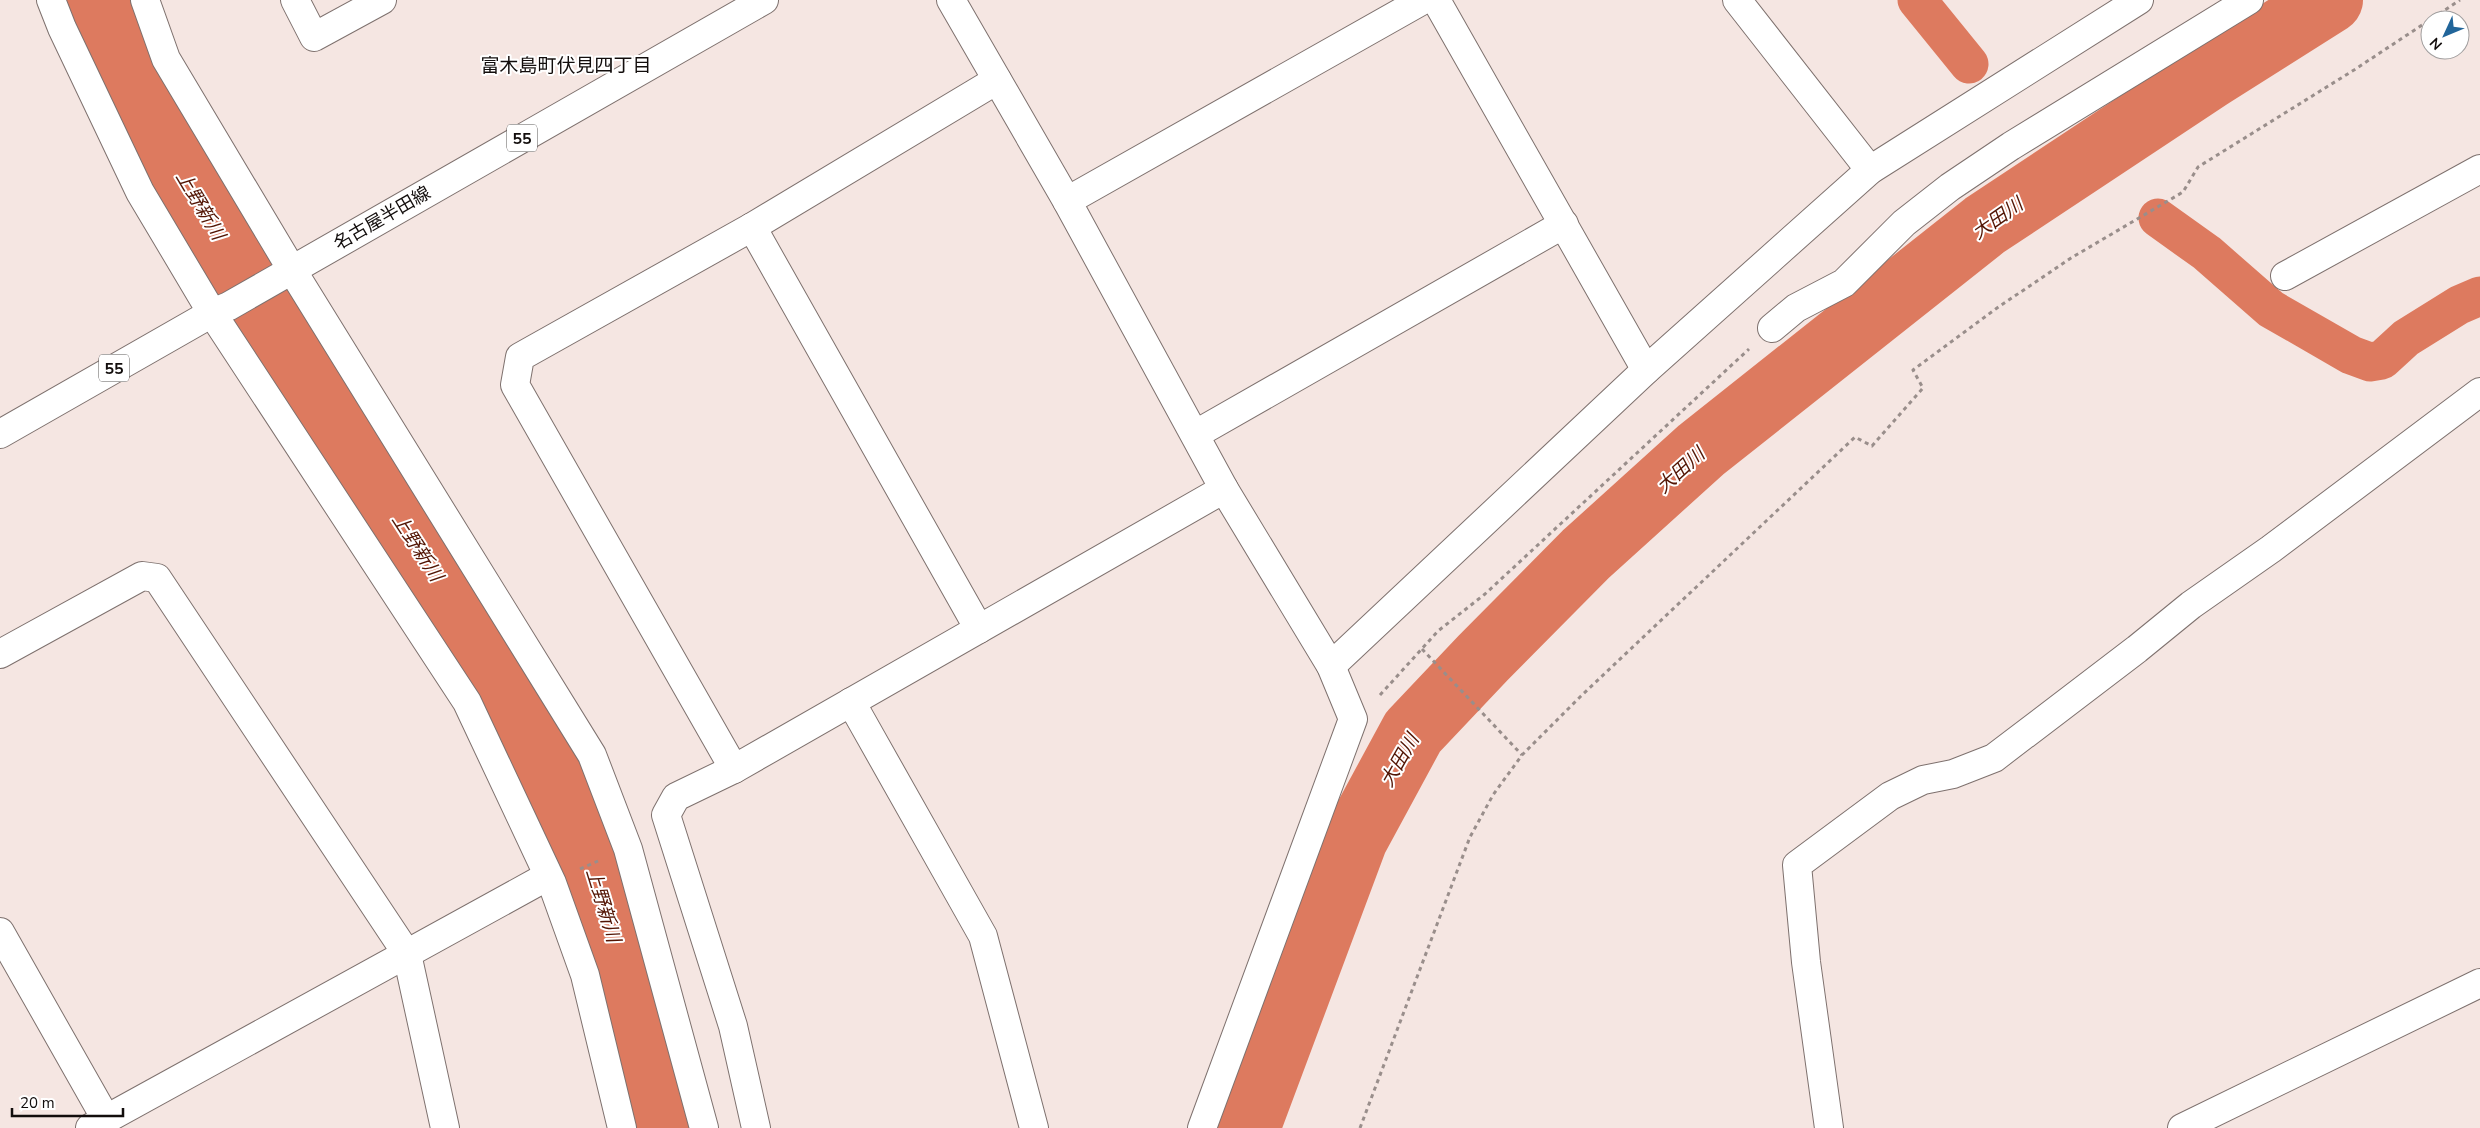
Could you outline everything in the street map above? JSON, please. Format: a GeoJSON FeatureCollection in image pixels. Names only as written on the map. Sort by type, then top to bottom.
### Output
{"type":"FeatureCollection","features":[{"type":"Feature","properties":{"kind":"street"},"geometry":{"type":"LineString","coordinates":[[51,0],[62,28],[140,192],[220,309],[467,702],[548,876],[585,975],[622,1128]]}},
{"type":"Feature","properties":{"kind":"street"},"geometry":{"type":"LineString","coordinates":[[145,0],[166,59],[286,273],[592,755],[628,849],[704,1128]]}},
{"type":"Feature","properties":{"kind":"street"},"geometry":{"type":"LineString","coordinates":[[294,0],[314,37],[382,0]]}},
{"type":"Feature","properties":{"kind":"street","name":"名古屋半田線"},"geometry":{"type":"LineString","coordinates":[[0,434],[764,0]]}},
{"type":"Feature","properties":{"kind":"street"},"geometry":{"type":"LineString","coordinates":[[952,0],[1067,201],[1196,434],[1224,489],[1331,666],[1354,719],[1202,1128]]}},
{"type":"Feature","properties":{"kind":"street"},"geometry":{"type":"LineString","coordinates":[[1067,201],[1423,0]]}},
{"type":"Feature","properties":{"kind":"street"},"geometry":{"type":"LineString","coordinates":[[1436,0],[1646,370]]}},
{"type":"Feature","properties":{"kind":"street"},"geometry":{"type":"LineString","coordinates":[[1737,0],[1870,170]]}},
{"type":"Feature","properties":{"kind":"street"},"geometry":{"type":"LineString","coordinates":[[1331,666],[1646,370],[1870,170],[2111,7],[2138,0]]}},
{"type":"Feature","properties":{"kind":"street"},"geometry":{"type":"LineString","coordinates":[[1772,328],[1796,308],[1844,283],[1904,223],[1950,187],[2011,146],[2249,0]]}},
{"type":"Feature","properties":{"kind":"street"},"geometry":{"type":"LineString","coordinates":[[734,769],[515,385],[520,357],[752,227],[997,80]]}},
{"type":"Feature","properties":{"kind":"street"},"geometry":{"type":"LineString","coordinates":[[2285,276],[2480,169]]}},
{"type":"Feature","properties":{"kind":"street"},"geometry":{"type":"LineString","coordinates":[[1196,434],[1564,224]]}},
{"type":"Feature","properties":{"kind":"street"},"geometry":{"type":"LineString","coordinates":[[752,227],[979,629]]}},
{"type":"Feature","properties":{"kind":"street"},"geometry":{"type":"LineString","coordinates":[[1829,1128],[1806,962],[1797,865],[1890,796],[1923,780],[1954,774],[1994,758],[2137,649],[2191,605],[2271,549],[2480,392]]}},
{"type":"Feature","properties":{"kind":"street"},"geometry":{"type":"LineString","coordinates":[[756,1128],[733,1026],[666,815],[676,797],[734,769],[1224,489]]}},
{"type":"Feature","properties":{"kind":"street"},"geometry":{"type":"LineString","coordinates":[[0,654],[142,576],[157,578],[407,954],[445,1128]]}},
{"type":"Feature","properties":{"kind":"street"},"geometry":{"type":"LineString","coordinates":[[851,702],[983,936],[1034,1128]]}},
{"type":"Feature","properties":{"kind":"street"},"geometry":{"type":"LineString","coordinates":[[0,932],[98,1124],[548,876]]}},
{"type":"Feature","properties":{"kind":"street"},"geometry":{"type":"LineString","coordinates":[[2182,1128],[2480,983]]}},
{"type":"Feature","properties":{"kind":"path"},"geometry":{"type":"LineString","coordinates":[[1360,1128],[1470,838],[1493,795],[1522,755],[1581,696],[1854,437],[1872,446],[1923,388],[1914,370],[1997,308],[2071,258],[2183,192],[2198,167],[2460,0]]}},
{"type":"Feature","properties":{"kind":"path"},"geometry":{"type":"LineString","coordinates":[[1354,719],[1378,697],[1438,631],[1485,594],[1772,328]]}},
{"type":"Feature","properties":{"kind":"path"},"geometry":{"type":"LineString","coordinates":[[1422,649],[1522,755]]}},
{"type":"Feature","properties":{"kind":"waterway","name":"上野新川"},"geometry":{"type":"LineString","coordinates":[[98,0],[151,121],[232,256],[513,696],[603,886],[660,1128]]}},
{"type":"Feature","properties":{"kind":"waterway"},"geometry":{"type":"LineString","coordinates":[[1917,0],[1969,64]]}},
{"type":"Feature","properties":{"kind":"waterway","name":"大田川"},"geometry":{"type":"LineString","coordinates":[[1247,1128],[1355,839],[1413,732],[1483,658],[1586,554],[1701,450],[1985,225],[2210,76],[2330,0]]}},
{"type":"Feature","properties":{"kind":"waterway"},"geometry":{"type":"LineString","coordinates":[[2158,218],[2207,253],[2271,309],[2351,355],[2370,362],[2382,360],[2406,338],[2459,305],[2480,296]]}},
{"type":"Feature","properties":{"kind":"district","name":"富木島町伏見四丁目"},"geometry":{"type":"Point","coordinates":[566,65]}}]}
